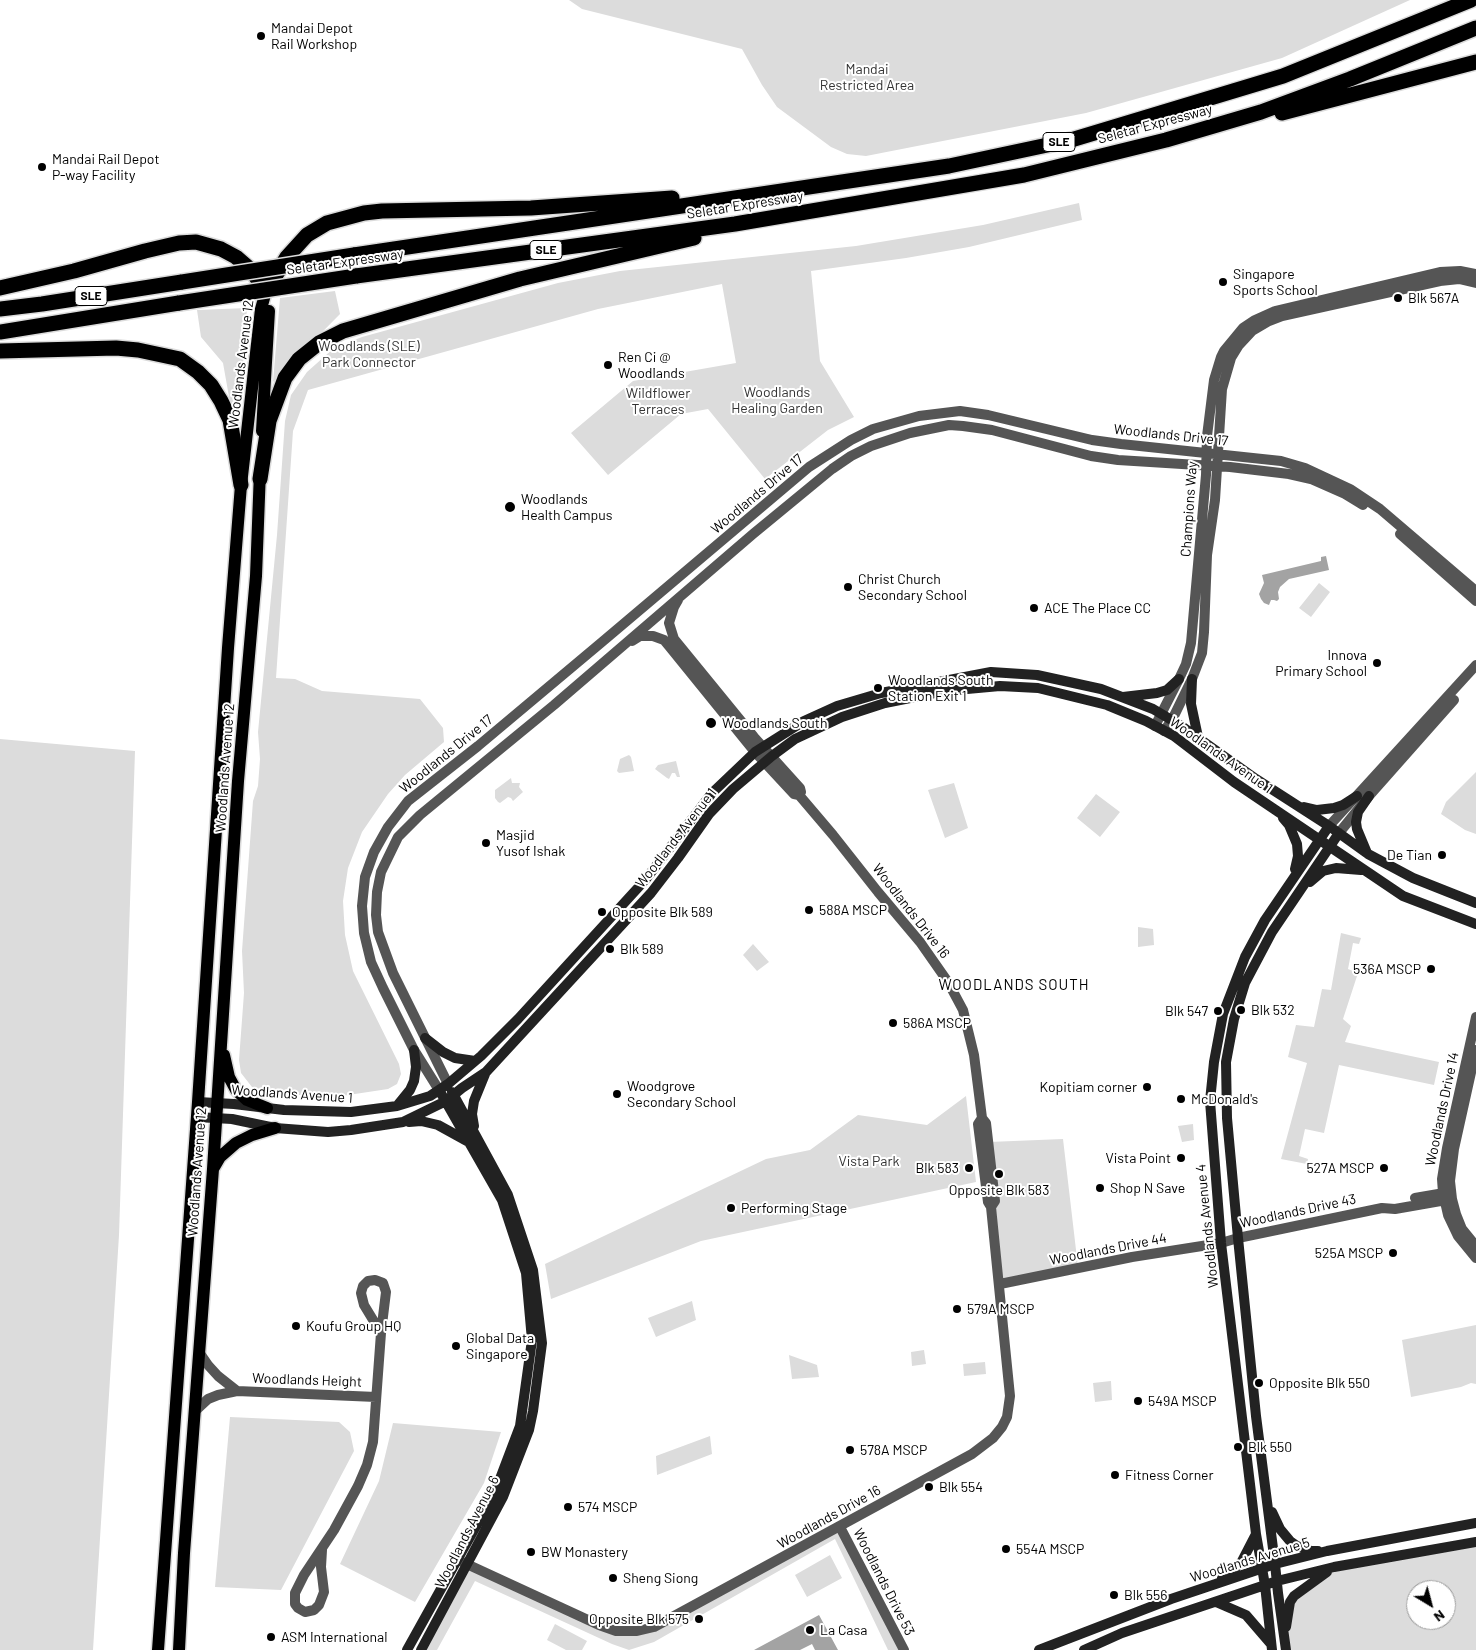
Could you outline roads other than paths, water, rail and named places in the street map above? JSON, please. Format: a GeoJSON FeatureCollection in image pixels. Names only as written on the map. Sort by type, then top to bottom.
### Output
{"type":"FeatureCollection","features":[{"type":"Feature","properties":{"kind":"highway","name":"Seletar Expressway"},"geometry":{"type":"LineString","coordinates":[[0,309],[948,166],[1070,140],[1283,76],[1471,0]]}},
{"type":"Feature","properties":{"kind":"highway","name":"Seletar Expressway"},"geometry":{"type":"LineString","coordinates":[[0,332],[356,276],[735,224],[1024,175],[1166,140],[1261,112],[1476,28]]}},
{"type":"Feature","properties":{"kind":"highway"},"geometry":{"type":"LineString","coordinates":[[1166,140],[1217,130],[1476,62]]}},
{"type":"Feature","properties":{"kind":"highway"},"geometry":{"type":"LineString","coordinates":[[0,288],[74,271],[179,243],[196,242],[221,249],[236,257],[251,270],[266,291],[287,257],[308,235],[327,224],[364,213],[531,208],[790,190]]}},
{"type":"Feature","properties":{"kind":"highway"},"geometry":{"type":"LineString","coordinates":[[260,479],[269,421],[285,378],[299,359],[319,343],[343,331],[520,279],[726,230],[735,224]]}},
{"type":"Feature","properties":{"kind":"highway"},"geometry":{"type":"LineString","coordinates":[[0,351],[116,348],[138,350],[180,359],[198,372],[211,385],[222,401],[230,420],[241,485]]}},
{"type":"Feature","properties":{"kind":"main road","name":"Woodlands Avenue 12"},"geometry":{"type":"LineString","coordinates":[[179,1650],[237,801],[256,576],[269,307],[266,291]]}},
{"type":"Feature","properties":{"kind":"main road","name":"Woodlands Avenue 12"},"geometry":{"type":"LineString","coordinates":[[158,1650],[197,1117],[228,648],[241,485],[261,309],[266,291]]}},
{"type":"Feature","properties":{"kind":"main road"},"geometry":{"type":"LineString","coordinates":[[221,1043],[229,1078],[236,1090],[248,1100],[266,1108]]}},
{"type":"Feature","properties":{"kind":"main road"},"geometry":{"type":"LineString","coordinates":[[213,1169],[220,1157],[236,1142],[275,1128]]}},
{"type":"Feature","properties":{"kind":"street","name":"Champions Way"},"geometry":{"type":"LineString","coordinates":[[1160,728],[1161,714],[1186,664],[1191,643],[1214,380],[1221,357],[1243,328],[1275,311],[1440,272],[1476,274]]}},
{"type":"Feature","properties":{"kind":"street","name":"Champions Way"},"geometry":{"type":"LineString","coordinates":[[1160,728],[1172,720],[1202,654],[1207,555],[1215,500],[1222,389],[1231,358],[1239,345],[1252,331],[1282,316],[1440,281],[1458,280],[1476,283]]}},
{"type":"Feature","properties":{"kind":"street","name":"Woodlands Drive 17"},"geometry":{"type":"LineString","coordinates":[[444,1087],[414,1050],[371,962],[361,918],[365,877],[374,852],[388,827],[408,801],[478,746],[809,467],[872,429],[919,416],[960,410],[1092,440],[1281,461],[1305,468],[1350,489],[1387,515],[1476,591]]}},
{"type":"Feature","properties":{"kind":"street","name":"Woodlands Drive 17"},"geometry":{"type":"LineString","coordinates":[[444,1087],[425,1038],[392,973],[378,932],[376,907],[381,872],[398,837],[420,815],[554,705],[681,595],[832,469],[851,456],[871,446],[910,433],[949,425],[963,426],[992,430],[1091,456],[1118,460],[1218,466],[1288,474],[1311,479],[1345,494],[1378,515],[1476,602]]}},
{"type":"Feature","properties":{"kind":"street","name":"Woodlands Drive 16"},"geometry":{"type":"LineString","coordinates":[[681,595],[669,623],[674,639],[759,749]]}},
{"type":"Feature","properties":{"kind":"street","name":"Woodlands Drive 16"},"geometry":{"type":"LineString","coordinates":[[462,1562],[616,1631],[637,1631],[654,1627],[972,1454],[993,1438],[1002,1428],[1007,1417],[1010,1396],[991,1207],[995,1201],[986,1123],[982,1118],[974,1055],[962,1010],[948,982],[920,942],[800,795],[794,794],[769,759],[664,640],[653,636],[640,636],[621,646]]}},
{"type":"Feature","properties":{"kind":"street"},"geometry":{"type":"LineString","coordinates":[[1329,826],[1476,665]]}},
{"type":"Feature","properties":{"kind":"street","name":"Woodlands Avenue 1"},"geometry":{"type":"LineString","coordinates":[[198,1102],[322,1112],[351,1112],[397,1106],[430,1096],[475,1061],[518,1019],[646,879],[712,793],[759,749],[804,721],[837,706],[881,693],[991,672],[1037,675],[1101,689],[1161,714],[1198,737],[1256,779],[1329,826],[1368,854],[1413,878],[1476,903]]}},
{"type":"Feature","properties":{"kind":"street"},"geometry":{"type":"LineString","coordinates":[[1286,1645],[1256,1416],[1226,1118],[1226,1062],[1234,1019],[1245,982],[1272,932],[1329,847],[1368,796],[1476,674]]}},
{"type":"Feature","properties":{"kind":"street"},"geometry":{"type":"LineString","coordinates":[[1122,697],[1157,694],[1167,690],[1179,679]]}},
{"type":"Feature","properties":{"kind":"street"},"geometry":{"type":"LineString","coordinates":[[1192,679],[1191,704],[1198,737]]}},
{"type":"Feature","properties":{"kind":"street","name":"Woodlands Avenue 1"},"geometry":{"type":"LineString","coordinates":[[197,1117],[232,1119],[275,1128],[328,1132],[403,1122],[450,1099],[462,1088],[486,1072],[651,893],[709,814],[733,789],[769,759],[796,739],[842,716],[885,703],[945,691],[1000,686],[1038,688],[1107,705],[1160,728],[1174,736],[1234,782],[1403,896],[1476,924]]}},
{"type":"Feature","properties":{"kind":"street"},"geometry":{"type":"LineString","coordinates":[[1256,779],[1260,790],[1258,797]]}},
{"type":"Feature","properties":{"kind":"street"},"geometry":{"type":"LineString","coordinates":[[1298,806],[1320,810],[1343,805],[1357,796]]}},
{"type":"Feature","properties":{"kind":"street"},"geometry":{"type":"LineString","coordinates":[[1368,796],[1358,812],[1356,822],[1357,829],[1368,854]]}},
{"type":"Feature","properties":{"kind":"street"},"geometry":{"type":"LineString","coordinates":[[1280,813],[1291,830],[1298,850],[1292,879]]}},
{"type":"Feature","properties":{"kind":"street","name":"Woodlands Avenue 4"},"geometry":{"type":"LineString","coordinates":[[1271,1647],[1265,1585],[1256,1534],[1221,1243],[1210,1101],[1223,1014],[1244,957],[1292,879],[1329,826]]}},
{"type":"Feature","properties":{"kind":"street"},"geometry":{"type":"LineString","coordinates":[[1297,895],[1316,876],[1330,869],[1347,868],[1369,873]]}},
{"type":"Feature","properties":{"kind":"street"},"geometry":{"type":"LineString","coordinates":[[555,978],[566,976],[587,962]]}},
{"type":"Feature","properties":{"kind":"street","name":"Woodlands Drive 14"},"geometry":{"type":"LineString","coordinates":[[1476,1017],[1442,1179],[1447,1196],[1462,1229],[1476,1246]]}},
{"type":"Feature","properties":{"kind":"street"},"geometry":{"type":"LineString","coordinates":[[425,1038],[443,1052],[455,1058],[475,1061]]}},
{"type":"Feature","properties":{"kind":"street"},"geometry":{"type":"LineString","coordinates":[[397,1106],[410,1090],[414,1081],[416,1067],[414,1050]]}},
{"type":"Feature","properties":{"kind":"street","name":"Woodlands Drive 14"},"geometry":{"type":"LineString","coordinates":[[1476,1050],[1454,1149],[1447,1196],[1448,1215],[1458,1236],[1476,1258]]}},
{"type":"Feature","properties":{"kind":"street"},"geometry":{"type":"LineString","coordinates":[[403,1122],[421,1121],[438,1125],[471,1139],[474,1101],[486,1072]]}},
{"type":"Feature","properties":{"kind":"street","name":"Woodlands Avenue 6"},"geometry":{"type":"LineString","coordinates":[[408,1650],[503,1497],[529,1430],[542,1343],[533,1270],[508,1195],[471,1139],[444,1087]]}},
{"type":"Feature","properties":{"kind":"street","name":"Woodlands Drive 43"},"geometry":{"type":"LineString","coordinates":[[1221,1243],[1382,1208],[1394,1202],[1447,1196]]}},
{"type":"Feature","properties":{"kind":"street","name":"Woodlands Drive 44"},"geometry":{"type":"LineString","coordinates":[[1000,1284],[1132,1257],[1221,1243]]}},
{"type":"Feature","properties":{"kind":"street","name":"Woodlands Height"},"geometry":{"type":"LineString","coordinates":[[322,1550],[321,1567],[324,1592],[319,1605],[314,1610],[305,1612],[295,1604],[295,1593],[358,1486],[367,1465],[373,1442],[386,1292],[383,1283],[368,1280],[363,1286],[361,1293],[364,1305],[381,1333]]}},
{"type":"Feature","properties":{"kind":"street","name":"Woodlands Height"},"geometry":{"type":"LineString","coordinates":[[199,1352],[218,1376],[237,1391]]}},
{"type":"Feature","properties":{"kind":"street","name":"Woodlands Height"},"geometry":{"type":"LineString","coordinates":[[195,1411],[208,1399],[237,1391],[376,1397]]}},
{"type":"Feature","properties":{"kind":"street"},"geometry":{"type":"LineString","coordinates":[[1268,1502],[1280,1529],[1290,1542],[1311,1551],[1327,1551]]}},
{"type":"Feature","properties":{"kind":"street","name":"Woodlands Avenue 5"},"geometry":{"type":"LineString","coordinates":[[1039,1650],[1261,1568],[1327,1551],[1476,1523]]}},
{"type":"Feature","properties":{"kind":"street","name":"Woodlands Drive 53"},"geometry":{"type":"LineString","coordinates":[[840,1526],[904,1650]]}},
{"type":"Feature","properties":{"kind":"street"},"geometry":{"type":"LineString","coordinates":[[1208,1586],[1232,1572],[1241,1563],[1256,1534]]}},
{"type":"Feature","properties":{"kind":"street","name":"Woodlands Avenue 5"},"geometry":{"type":"LineString","coordinates":[[1084,1650],[1122,1633],[1277,1581],[1334,1567],[1476,1542]]}},
{"type":"Feature","properties":{"kind":"street","name":"Woodlands Avenue 6"},"geometry":{"type":"LineString","coordinates":[[420,1650],[462,1562]]}},
{"type":"Feature","properties":{"kind":"street"},"geometry":{"type":"LineString","coordinates":[[1286,1645],[1290,1602],[1294,1596],[1334,1567]]}},
{"type":"Feature","properties":{"kind":"street"},"geometry":{"type":"LineString","coordinates":[[1216,1602],[1246,1615],[1271,1647]]}},
{"type":"Feature","properties":{"kind":"place","name":"Mandai Depot Rail Workshop"},"geometry":{"type":"Point","coordinates":[261,36]}},
{"type":"Feature","properties":{"kind":"place","name":"Mandai Rail Depot P-way Facility"},"geometry":{"type":"Point","coordinates":[42,167]}},
{"type":"Feature","properties":{"kind":"place","name":"Singapore Sports School"},"geometry":{"type":"Point","coordinates":[1223,282]}},
{"type":"Feature","properties":{"kind":"place","name":"Blk 567A"},"geometry":{"type":"Point","coordinates":[1398,298]}},
{"type":"Feature","properties":{"kind":"place","name":"Ren Ci @ Woodlands"},"geometry":{"type":"Point","coordinates":[608,365]}},
{"type":"Feature","properties":{"kind":"place","name":"Woodlands Health Campus"},"geometry":{"type":"Point","coordinates":[510,507]}},
{"type":"Feature","properties":{"kind":"place","name":"Christ Church Secondary School"},"geometry":{"type":"Point","coordinates":[848,587]}},
{"type":"Feature","properties":{"kind":"place","name":"ACE The Place CC"},"geometry":{"type":"Point","coordinates":[1034,608]}},
{"type":"Feature","properties":{"kind":"place","name":"Innova Primary School"},"geometry":{"type":"Point","coordinates":[1377,663]}},
{"type":"Feature","properties":{"kind":"place","name":"Woodlands South Station Exit 1"},"geometry":{"type":"Point","coordinates":[878,688]}},
{"type":"Feature","properties":{"kind":"place","name":"Woodlands South"},"geometry":{"type":"Point","coordinates":[711,723]}},
{"type":"Feature","properties":{"kind":"place","name":"Masjid Yusof Ishak"},"geometry":{"type":"Point","coordinates":[486,843]}},
{"type":"Feature","properties":{"kind":"place","name":"De Tian"},"geometry":{"type":"Point","coordinates":[1442,855]}},
{"type":"Feature","properties":{"kind":"place","name":"588A MSCP"},"geometry":{"type":"Point","coordinates":[809,910]}},
{"type":"Feature","properties":{"kind":"place","name":"Opposite Blk 589"},"geometry":{"type":"Point","coordinates":[602,912]}},
{"type":"Feature","properties":{"kind":"place","name":"Blk 589"},"geometry":{"type":"Point","coordinates":[610,949]}},
{"type":"Feature","properties":{"kind":"place","name":"536A MSCP"},"geometry":{"type":"Point","coordinates":[1431,969]}},
{"type":"Feature","properties":{"kind":"place","name":"Blk 532"},"geometry":{"type":"Point","coordinates":[1241,1010]}},
{"type":"Feature","properties":{"kind":"place","name":"Blk 547"},"geometry":{"type":"Point","coordinates":[1218,1011]}},
{"type":"Feature","properties":{"kind":"place","name":"586A MSCP"},"geometry":{"type":"Point","coordinates":[893,1023]}},
{"type":"Feature","properties":{"kind":"place","name":"Kopitiam corner"},"geometry":{"type":"Point","coordinates":[1147,1087]}},
{"type":"Feature","properties":{"kind":"place","name":"Woodgrove Secondary School"},"geometry":{"type":"Point","coordinates":[617,1094]}},
{"type":"Feature","properties":{"kind":"place","name":"McDonald's"},"geometry":{"type":"Point","coordinates":[1181,1099]}},
{"type":"Feature","properties":{"kind":"place","name":"Vista Point"},"geometry":{"type":"Point","coordinates":[1181,1158]}},
{"type":"Feature","properties":{"kind":"place","name":"Blk 583"},"geometry":{"type":"Point","coordinates":[969,1168]}},
{"type":"Feature","properties":{"kind":"place","name":"527A MSCP"},"geometry":{"type":"Point","coordinates":[1384,1168]}},
{"type":"Feature","properties":{"kind":"place","name":"Opposite Blk 583"},"geometry":{"type":"Point","coordinates":[999,1174]}},
{"type":"Feature","properties":{"kind":"place","name":"Shop N Save"},"geometry":{"type":"Point","coordinates":[1100,1188]}},
{"type":"Feature","properties":{"kind":"place","name":"Performing Stage"},"geometry":{"type":"Point","coordinates":[731,1208]}},
{"type":"Feature","properties":{"kind":"place","name":"525A MSCP"},"geometry":{"type":"Point","coordinates":[1393,1253]}},
{"type":"Feature","properties":{"kind":"place","name":"579A MSCP"},"geometry":{"type":"Point","coordinates":[957,1309]}},
{"type":"Feature","properties":{"kind":"place","name":"Koufu Group HQ"},"geometry":{"type":"Point","coordinates":[296,1326]}},
{"type":"Feature","properties":{"kind":"place","name":"Global Data Singapore"},"geometry":{"type":"Point","coordinates":[456,1346]}},
{"type":"Feature","properties":{"kind":"place","name":"Opposite Blk 550"},"geometry":{"type":"Point","coordinates":[1259,1383]}},
{"type":"Feature","properties":{"kind":"place","name":"549A MSCP"},"geometry":{"type":"Point","coordinates":[1138,1401]}},
{"type":"Feature","properties":{"kind":"place","name":"Blk 550"},"geometry":{"type":"Point","coordinates":[1238,1447]}},
{"type":"Feature","properties":{"kind":"place","name":"578A MSCP"},"geometry":{"type":"Point","coordinates":[850,1450]}},
{"type":"Feature","properties":{"kind":"place","name":"Fitness Corner"},"geometry":{"type":"Point","coordinates":[1115,1475]}},
{"type":"Feature","properties":{"kind":"place","name":"Blk 554"},"geometry":{"type":"Point","coordinates":[929,1487]}},
{"type":"Feature","properties":{"kind":"place","name":"574 MSCP"},"geometry":{"type":"Point","coordinates":[568,1507]}},
{"type":"Feature","properties":{"kind":"place","name":"554A MSCP"},"geometry":{"type":"Point","coordinates":[1006,1549]}},
{"type":"Feature","properties":{"kind":"place","name":"BW Monastery"},"geometry":{"type":"Point","coordinates":[531,1552]}},
{"type":"Feature","properties":{"kind":"place","name":"Sheng Siong"},"geometry":{"type":"Point","coordinates":[613,1578]}},
{"type":"Feature","properties":{"kind":"place","name":"Blk 556"},"geometry":{"type":"Point","coordinates":[1114,1595]}},
{"type":"Feature","properties":{"kind":"place","name":"Opposite Blk 575"},"geometry":{"type":"Point","coordinates":[699,1619]}},
{"type":"Feature","properties":{"kind":"place","name":"La Casa"},"geometry":{"type":"Point","coordinates":[810,1630]}},
{"type":"Feature","properties":{"kind":"place","name":"ASM International"},"geometry":{"type":"Point","coordinates":[271,1637]}},
{"type":"Feature","properties":{"kind":"district","name":"WOODLANDS SOUTH"},"geometry":{"type":"Point","coordinates":[1014,985]}},
{"type":"Feature","properties":{"kind":"park label","name":"Mandai Restricted Area"},"geometry":{"type":"Point","coordinates":[867,78]}},
{"type":"Feature","properties":{"kind":"park label","name":"Woodlands (SLE) Park Connector"},"geometry":{"type":"Point","coordinates":[369,354]}},
{"type":"Feature","properties":{"kind":"park label","name":"Woodlands Healing Garden"},"geometry":{"type":"Point","coordinates":[777,400]}},
{"type":"Feature","properties":{"kind":"park label","name":"Wildflower Terraces"},"geometry":{"type":"Point","coordinates":[658,402]}},
{"type":"Feature","properties":{"kind":"park label","name":"Vista Park"},"geometry":{"type":"Point","coordinates":[869,1161]}}]}
